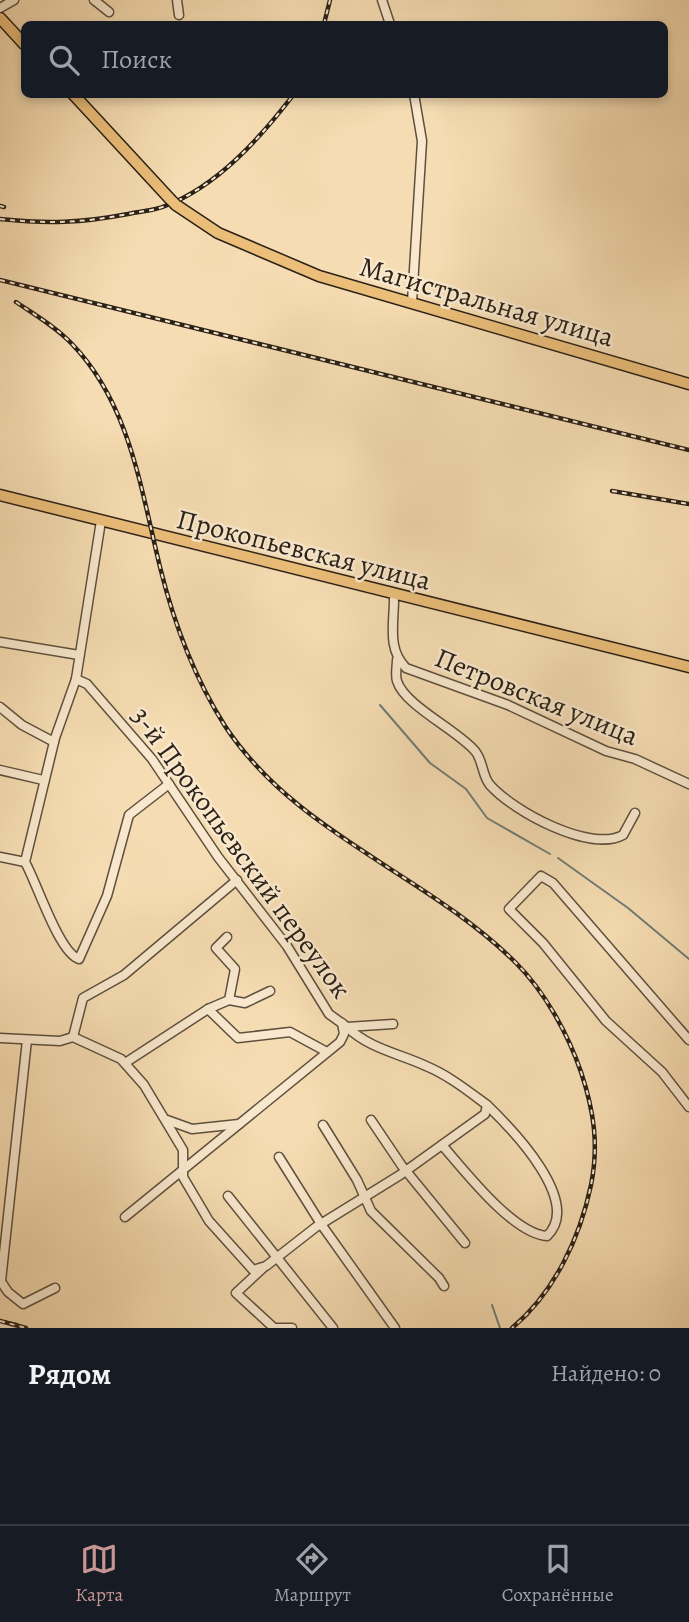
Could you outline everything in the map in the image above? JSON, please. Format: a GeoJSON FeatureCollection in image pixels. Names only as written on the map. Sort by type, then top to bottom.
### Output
{"type":"FeatureCollection","features":[{"type":"Feature","properties":{"kind":"main road"},"geometry":{"type":"LineString","coordinates":[[0,18],[21,41]]}},
{"type":"Feature","properties":{"kind":"main road","name":"Магистральная улица"},"geometry":{"type":"LineString","coordinates":[[77,98],[173,202],[218,233],[319,276],[689,384]]}},
{"type":"Feature","properties":{"kind":"main road","name":"Прокопьевская улица"},"geometry":{"type":"LineString","coordinates":[[0,495],[689,667]]}},
{"type":"Feature","properties":{"kind":"street"},"geometry":{"type":"LineString","coordinates":[[0,8],[14,0]]}},
{"type":"Feature","properties":{"kind":"street"},"geometry":{"type":"LineString","coordinates":[[94,0],[109,12]]}},
{"type":"Feature","properties":{"kind":"street"},"geometry":{"type":"LineString","coordinates":[[177,0],[179,15]]}},
{"type":"Feature","properties":{"kind":"street"},"geometry":{"type":"LineString","coordinates":[[382,0],[389,21]]}},
{"type":"Feature","properties":{"kind":"street"},"geometry":{"type":"LineString","coordinates":[[412,302],[422,141],[415,98]]}},
{"type":"Feature","properties":{"kind":"street"},"geometry":{"type":"LineString","coordinates":[[101,521],[76,679],[43,780],[25,862],[40,888],[62,944],[71,956],[79,958],[107,896],[129,816],[169,783]]}},
{"type":"Feature","properties":{"kind":"street"},"geometry":{"type":"LineString","coordinates":[[394,599],[392,639],[397,660],[396,679],[406,698],[477,752],[489,783],[536,818],[573,835],[604,842],[623,835],[635,813]]}},
{"type":"Feature","properties":{"kind":"street"},"geometry":{"type":"LineString","coordinates":[[0,642],[79,655]]}},
{"type":"Feature","properties":{"kind":"street","name":"Петровская улица"},"geometry":{"type":"LineString","coordinates":[[397,660],[406,668],[508,705],[606,751],[635,759],[689,785]]}},
{"type":"Feature","properties":{"kind":"street","name":"3-й Прокопьевский переулок"},"geometry":{"type":"LineString","coordinates":[[76,679],[87,684],[152,759],[286,946],[329,1014],[344,1025],[393,1024]]}},
{"type":"Feature","properties":{"kind":"street"},"geometry":{"type":"LineString","coordinates":[[0,707],[22,724],[54,742]]}},
{"type":"Feature","properties":{"kind":"street"},"geometry":{"type":"LineString","coordinates":[[0,770],[43,780]]}},
{"type":"Feature","properties":{"kind":"street"},"geometry":{"type":"LineString","coordinates":[[0,857],[25,862]]}},
{"type":"Feature","properties":{"kind":"street"},"geometry":{"type":"LineString","coordinates":[[689,1040],[553,883],[541,876],[509,909],[543,943],[616,1031],[662,1072],[689,1107]]}},
{"type":"Feature","properties":{"kind":"street"},"geometry":{"type":"LineString","coordinates":[[73,1037],[83,998],[124,975],[237,880]]}},
{"type":"Feature","properties":{"kind":"street"},"geometry":{"type":"LineString","coordinates":[[227,937],[216,948],[235,969],[229,1000]]}},
{"type":"Feature","properties":{"kind":"street"},"geometry":{"type":"LineString","coordinates":[[125,1063],[208,1009],[229,1000],[245,1003],[270,991]]}},
{"type":"Feature","properties":{"kind":"street"},"geometry":{"type":"LineString","coordinates":[[208,1009],[238,1038],[290,1032],[327,1052]]}},
{"type":"Feature","properties":{"kind":"street"},"geometry":{"type":"LineString","coordinates":[[344,1025],[375,1048],[427,1066],[487,1105],[541,1165],[557,1209],[555,1228],[547,1236],[539,1236],[512,1218],[476,1185],[442,1145]]}},
{"type":"Feature","properties":{"kind":"street","name":"3-й Прокопьевский переулок"},"geometry":{"type":"LineString","coordinates":[[125,1217],[340,1042],[344,1025]]}},
{"type":"Feature","properties":{"kind":"street"},"geometry":{"type":"LineString","coordinates":[[0,1038],[60,1041],[73,1037],[125,1063],[167,1119],[183,1150],[183,1177],[209,1221],[253,1270],[266,1266]]}},
{"type":"Feature","properties":{"kind":"street"},"geometry":{"type":"LineString","coordinates":[[27,1041],[0,1281],[23,1304],[55,1288]]}},
{"type":"Feature","properties":{"kind":"street"},"geometry":{"type":"LineString","coordinates":[[292,1328],[274,1328],[236,1293],[321,1224],[407,1171],[485,1114],[487,1105]]}},
{"type":"Feature","properties":{"kind":"street"},"geometry":{"type":"LineString","coordinates":[[167,1119],[192,1129],[242,1123]]}},
{"type":"Feature","properties":{"kind":"street"},"geometry":{"type":"LineString","coordinates":[[371,1120],[407,1171],[465,1243]]}},
{"type":"Feature","properties":{"kind":"street"},"geometry":{"type":"LineString","coordinates":[[323,1125],[357,1180],[371,1211],[430,1268],[443,1286]]}},
{"type":"Feature","properties":{"kind":"street"},"geometry":{"type":"LineString","coordinates":[[279,1157],[321,1224],[396,1328]]}},
{"type":"Feature","properties":{"kind":"street"},"geometry":{"type":"LineString","coordinates":[[228,1196],[333,1328]]}},
{"type":"Feature","properties":{"kind":"street"},"geometry":{"type":"LineString","coordinates":[[0,1325],[15,1328]]}},
{"type":"Feature","properties":{"kind":"waterway"},"geometry":{"type":"LineString","coordinates":[[380,705],[430,763],[466,789],[487,818],[550,854]]}},
{"type":"Feature","properties":{"kind":"waterway"},"geometry":{"type":"LineString","coordinates":[[558,858],[628,908],[689,959]]}},
{"type":"Feature","properties":{"kind":"waterway"},"geometry":{"type":"LineString","coordinates":[[492,1305],[500,1328]]}},
{"type":"Feature","properties":{"kind":"railway"},"geometry":{"type":"LineString","coordinates":[[325,21],[330,0]]}},
{"type":"Feature","properties":{"kind":"railway"},"geometry":{"type":"LineString","coordinates":[[0,219],[34,222],[80,221],[165,206],[203,186],[237,159],[291,98]]}},
{"type":"Feature","properties":{"kind":"railway"},"geometry":{"type":"LineString","coordinates":[[0,206],[4,207]]}},
{"type":"Feature","properties":{"kind":"railway"},"geometry":{"type":"LineString","coordinates":[[0,280],[689,450]]}},
{"type":"Feature","properties":{"kind":"railway"},"geometry":{"type":"LineString","coordinates":[[16,302],[72,344],[108,393],[131,449],[179,629],[204,688],[225,726],[255,764],[288,796],[325,825],[443,904],[481,932],[516,963],[546,1000],[569,1043],[581,1072],[592,1114],[595,1156],[591,1185],[580,1225],[563,1263],[541,1298],[512,1328]]}},
{"type":"Feature","properties":{"kind":"railway"},"geometry":{"type":"LineString","coordinates":[[612,491],[689,504]]}},
{"type":"Feature","properties":{"kind":"railway"},"geometry":{"type":"LineString","coordinates":[[0,1321],[26,1328]]}}]}
